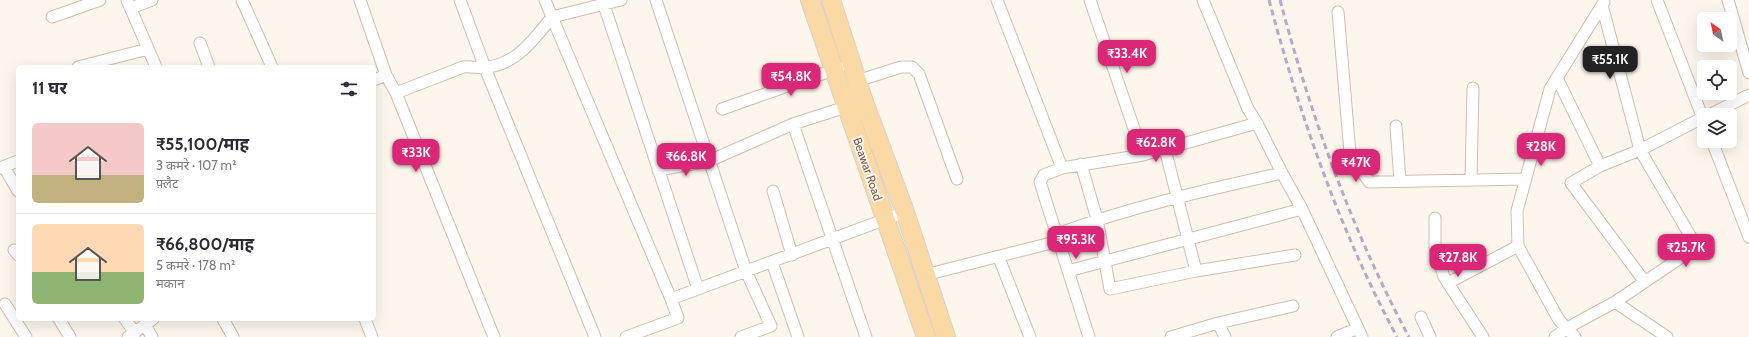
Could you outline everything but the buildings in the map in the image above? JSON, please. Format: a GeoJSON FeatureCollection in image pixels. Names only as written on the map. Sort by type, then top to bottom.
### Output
{"type":"FeatureCollection","features":[{"type":"Feature","properties":{"kind":"main road","name":"Beawar Road"},"geometry":{"type":"LineString","coordinates":[[810,0],[834,70],[855,104],[904,212],[946,337]]}},
{"type":"Feature","properties":{"kind":"main road","name":"Beawar Road"},"geometry":{"type":"LineString","coordinates":[[831,0],[857,81],[855,104],[885,220],[926,337]]}},
{"type":"Feature","properties":{"kind":"street"},"geometry":{"type":"LineString","coordinates":[[52,17],[100,0]]}},
{"type":"Feature","properties":{"kind":"street"},"geometry":{"type":"LineString","coordinates":[[152,0],[129,4],[155,65]]}},
{"type":"Feature","properties":{"kind":"street"},"geometry":{"type":"LineString","coordinates":[[242,0],[269,65]]}},
{"type":"Feature","properties":{"kind":"street"},"geometry":{"type":"LineString","coordinates":[[360,0],[386,75],[396,93],[494,337]]}},
{"type":"Feature","properties":{"kind":"street"},"geometry":{"type":"LineString","coordinates":[[460,0],[485,68],[595,337]]}},
{"type":"Feature","properties":{"kind":"street"},"geometry":{"type":"LineString","coordinates":[[545,0],[678,318],[626,337]]}},
{"type":"Feature","properties":{"kind":"street"},"geometry":{"type":"LineString","coordinates":[[396,93],[463,67],[474,66],[485,68],[497,65],[515,57],[532,43],[552,17],[621,0]]}},
{"type":"Feature","properties":{"kind":"street"},"geometry":{"type":"LineString","coordinates":[[656,0],[746,271],[770,326],[740,337]]}},
{"type":"Feature","properties":{"kind":"street"},"geometry":{"type":"LineString","coordinates":[[997,0],[1062,168]]}},
{"type":"Feature","properties":{"kind":"street"},"geometry":{"type":"LineString","coordinates":[[1090,0],[1143,155]]}},
{"type":"Feature","properties":{"kind":"street"},"geometry":{"type":"LineString","coordinates":[[1204,0],[1246,104],[1302,209],[1346,306],[1360,332],[1337,337]]}},
{"type":"Feature","properties":{"kind":"street"},"geometry":{"type":"LineString","coordinates":[[1657,0],[1701,108]]}},
{"type":"Feature","properties":{"kind":"street"},"geometry":{"type":"LineString","coordinates":[[1728,0],[1749,72]]}},
{"type":"Feature","properties":{"kind":"street"},"geometry":{"type":"LineString","coordinates":[[1575,337],[1559,320],[1518,246],[1517,211],[1550,89],[1604,3]]}},
{"type":"Feature","properties":{"kind":"street"},"geometry":{"type":"LineString","coordinates":[[1555,337],[1567,328],[1614,302],[1645,282],[1686,254],[1695,244],[1640,150],[1604,3]]}},
{"type":"Feature","properties":{"kind":"street"},"geometry":{"type":"LineString","coordinates":[[604,5],[698,289]]}},
{"type":"Feature","properties":{"kind":"street"},"geometry":{"type":"LineString","coordinates":[[1338,12],[1350,153],[1369,182],[1526,179]]}},
{"type":"Feature","properties":{"kind":"street"},"geometry":{"type":"LineString","coordinates":[[200,43],[208,65]]}},
{"type":"Feature","properties":{"kind":"street"},"geometry":{"type":"LineString","coordinates":[[86,65],[148,49]]}},
{"type":"Feature","properties":{"kind":"street"},"geometry":{"type":"LineString","coordinates":[[722,109],[851,63]]}},
{"type":"Feature","properties":{"kind":"street"},"geometry":{"type":"LineString","coordinates":[[857,81],[901,67],[912,67],[919,74],[957,179]]}},
{"type":"Feature","properties":{"kind":"street"},"geometry":{"type":"LineString","coordinates":[[376,79],[386,75]]}},
{"type":"Feature","properties":{"kind":"street"},"geometry":{"type":"LineString","coordinates":[[1557,78],[1600,166]]}},
{"type":"Feature","properties":{"kind":"street"},"geometry":{"type":"LineString","coordinates":[[1471,180],[1473,88]]}},
{"type":"Feature","properties":{"kind":"street"},"geometry":{"type":"LineString","coordinates":[[1724,108],[1749,95]]}},
{"type":"Feature","properties":{"kind":"street"},"geometry":{"type":"LineString","coordinates":[[658,170],[709,161],[793,124],[855,104]]}},
{"type":"Feature","properties":{"kind":"street"},"geometry":{"type":"LineString","coordinates":[[1645,282],[1571,183],[1600,166],[1640,150],[1697,122]]}},
{"type":"Feature","properties":{"kind":"street"},"geometry":{"type":"LineString","coordinates":[[1089,337],[1040,182],[1044,175],[1062,168],[1081,164],[1143,155],[1257,123]]}},
{"type":"Feature","properties":{"kind":"street"},"geometry":{"type":"LineString","coordinates":[[793,124],[834,239],[866,337]]}},
{"type":"Feature","properties":{"kind":"street"},"geometry":{"type":"LineString","coordinates":[[1396,126],[1400,181]]}},
{"type":"Feature","properties":{"kind":"street"},"geometry":{"type":"LineString","coordinates":[[1715,148],[1749,237]]}},
{"type":"Feature","properties":{"kind":"street"},"geometry":{"type":"LineString","coordinates":[[1165,149],[1196,271]]}},
{"type":"Feature","properties":{"kind":"street"},"geometry":{"type":"LineString","coordinates":[[16,162],[2,168],[16,188]]}},
{"type":"Feature","properties":{"kind":"street"},"geometry":{"type":"LineString","coordinates":[[1081,164],[1096,219],[1110,289],[1196,271],[1295,255]]}},
{"type":"Feature","properties":{"kind":"street"},"geometry":{"type":"LineString","coordinates":[[925,275],[999,258],[1058,238],[1096,219],[1177,197],[1282,173]]}},
{"type":"Feature","properties":{"kind":"street"},"geometry":{"type":"LineString","coordinates":[[773,191],[792,255]]}},
{"type":"Feature","properties":{"kind":"street"},"geometry":{"type":"LineString","coordinates":[[1068,271],[1187,238],[1302,209]]}},
{"type":"Feature","properties":{"kind":"street"},"geometry":{"type":"LineString","coordinates":[[671,299],[904,212]]}},
{"type":"Feature","properties":{"kind":"street"},"geometry":{"type":"LineString","coordinates":[[1434,218],[1435,247],[1444,277],[1483,337]]}},
{"type":"Feature","properties":{"kind":"street"},"geometry":{"type":"LineString","coordinates":[[1448,283],[1518,246]]}},
{"type":"Feature","properties":{"kind":"street"},"geometry":{"type":"LineString","coordinates":[[999,258],[1030,337]]}},
{"type":"Feature","properties":{"kind":"street"},"geometry":{"type":"LineString","coordinates":[[772,262],[798,337]]}},
{"type":"Feature","properties":{"kind":"street"},"geometry":{"type":"LineString","coordinates":[[1614,302],[1668,337]]}},
{"type":"Feature","properties":{"kind":"street"},"geometry":{"type":"LineString","coordinates":[[5,304],[26,337]]}},
{"type":"Feature","properties":{"kind":"street"},"geometry":{"type":"LineString","coordinates":[[1171,337],[1218,323],[1293,306]]}},
{"type":"Feature","properties":{"kind":"street"},"geometry":{"type":"LineString","coordinates":[[1420,317],[1430,337]]}},
{"type":"Feature","properties":{"kind":"street"},"geometry":{"type":"LineString","coordinates":[[60,321],[70,337]]}},
{"type":"Feature","properties":{"kind":"street"},"geometry":{"type":"LineString","coordinates":[[126,321],[131,335],[149,322],[152,337]]}},
{"type":"Feature","properties":{"kind":"street"},"geometry":{"type":"LineString","coordinates":[[224,321],[233,337]]}},
{"type":"Feature","properties":{"kind":"street"},"geometry":{"type":"LineString","coordinates":[[366,321],[372,337]]}},
{"type":"Feature","properties":{"kind":"street"},"geometry":{"type":"LineString","coordinates":[[1218,323],[1225,337]]}},
{"type":"Feature","properties":{"kind":"railway"},"geometry":{"type":"LineString","coordinates":[[1269,0],[1294,87],[1323,172],[1357,256],[1397,337]]}},
{"type":"Feature","properties":{"kind":"railway"},"geometry":{"type":"LineString","coordinates":[[1280,0],[1319,130],[1351,214],[1388,297],[1409,337]]}}]}
